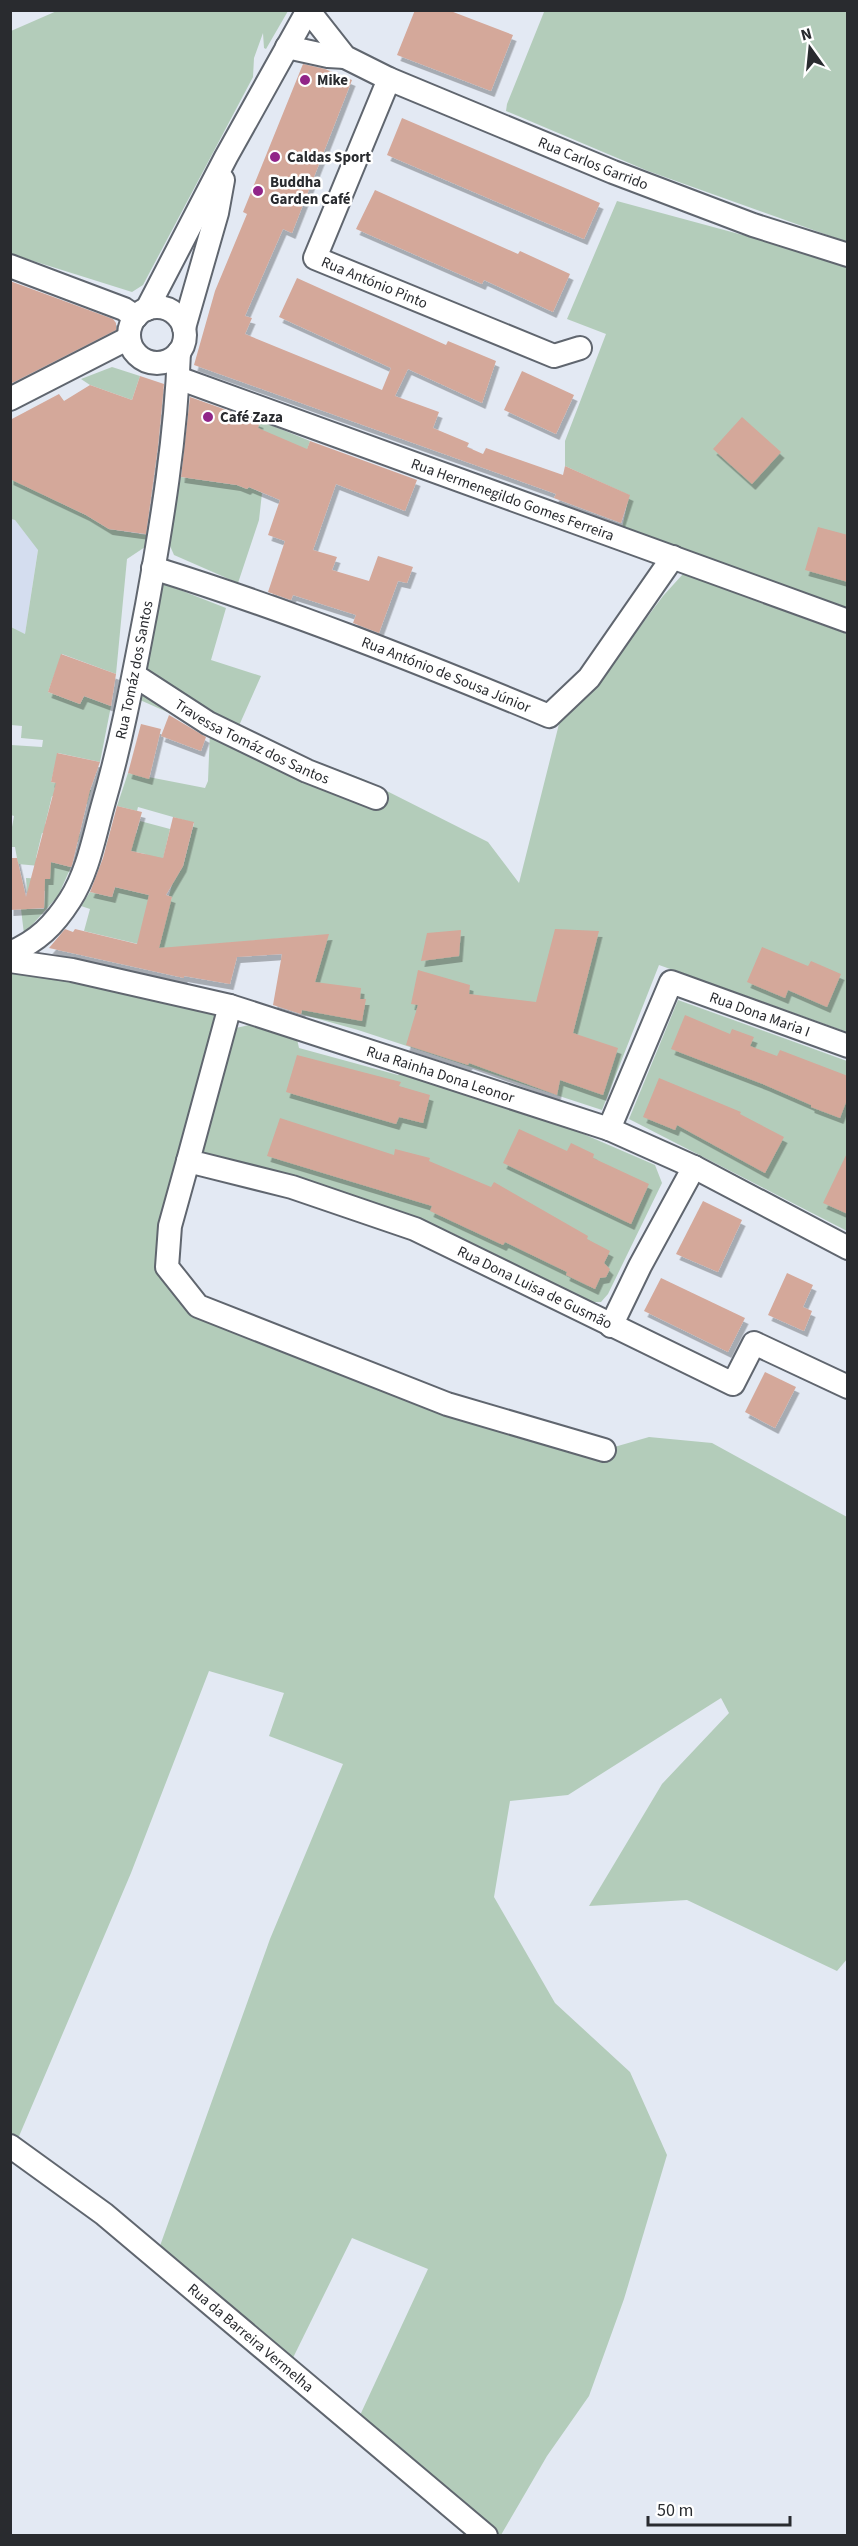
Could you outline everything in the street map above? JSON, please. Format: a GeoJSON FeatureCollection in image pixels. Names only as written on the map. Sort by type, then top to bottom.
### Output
{"type":"FeatureCollection","features":[{"type":"Feature","properties":{"kind":"street"},"geometry":{"type":"LineString","coordinates":[[226,157],[217,213],[184,328],[184,341],[179,352],[162,363],[149,362],[137,355],[137,321],[226,157],[308,10]]}},
{"type":"Feature","properties":{"kind":"street","name":"Rua Carlos Garrido"},"geometry":{"type":"LineString","coordinates":[[308,10],[345,57]]}},
{"type":"Feature","properties":{"kind":"street","name":"Rua Carlos Garrido"},"geometry":{"type":"LineString","coordinates":[[287,47],[328,56],[345,57],[389,79],[613,172],[753,225],[848,255]]}},
{"type":"Feature","properties":{"kind":"street","name":"Rua António Pinto"},"geometry":{"type":"LineString","coordinates":[[389,79],[315,258],[554,356],[580,348]]}},
{"type":"Feature","properties":{"kind":"street"},"geometry":{"type":"LineString","coordinates":[[10,266],[124,309],[137,321]]}},
{"type":"Feature","properties":{"kind":"street"},"geometry":{"type":"LineString","coordinates":[[10,399],[158,307],[170,310],[184,328]]}},
{"type":"Feature","properties":{"kind":"street","name":"Rua Tomáz dos Santos"},"geometry":{"type":"LineString","coordinates":[[10,953],[33,943],[56,919],[82,877],[119,748],[161,523],[179,352]]}},
{"type":"Feature","properties":{"kind":"street","name":"Rua Hermenegildo Gomes Ferreira"},"geometry":{"type":"LineString","coordinates":[[178,378],[848,621]]}},
{"type":"Feature","properties":{"kind":"street","name":"Rua António de Sousa Júnior"},"geometry":{"type":"LineString","coordinates":[[153,568],[229,591],[397,653],[549,716],[589,678],[672,557]]}},
{"type":"Feature","properties":{"kind":"street","name":"Travessa Tomáz dos Santos"},"geometry":{"type":"LineString","coordinates":[[134,675],[208,723],[307,771],[376,798]]}},
{"type":"Feature","properties":{"kind":"street","name":"Rua Rainha Dona Leonor"},"geometry":{"type":"LineString","coordinates":[[10,961],[72,970],[230,1006],[609,1130],[694,1167],[848,1248]]}},
{"type":"Feature","properties":{"kind":"street","name":"Rua Dona Maria I"},"geometry":{"type":"LineString","coordinates":[[609,1130],[671,982],[848,1046]]}},
{"type":"Feature","properties":{"kind":"street"},"geometry":{"type":"LineString","coordinates":[[230,1006],[170,1226],[167,1267],[198,1306],[447,1404],[604,1450]]}},
{"type":"Feature","properties":{"kind":"street","name":"Rua Dona Luisa de Gusmão"},"geometry":{"type":"LineString","coordinates":[[188,1161],[292,1187],[415,1229],[733,1384],[754,1343],[848,1387]]}},
{"type":"Feature","properties":{"kind":"street"},"geometry":{"type":"LineString","coordinates":[[611,1326],[640,1266],[694,1167]]}},
{"type":"Feature","properties":{"kind":"street","name":"Rua da Barreira Vermelha"},"geometry":{"type":"LineString","coordinates":[[10,2146],[104,2214],[486,2535]]}},
{"type":"Feature","properties":{"kind":"shaded area"},"geometry":{"type":"Polygon","coordinates":[[[10,519],[15,520],[38,549],[25,634],[11,627],[10,519]]]}},
{"type":"Feature","properties":{"kind":"green space"},"geometry":{"type":"Polygon","coordinates":[[[59,10],[288,11],[266,49],[263,33],[254,58],[253,77],[143,285],[132,292],[11,254],[11,31],[59,10]]]}},
{"type":"Feature","properties":{"kind":"green space"},"geometry":{"type":"Polygon","coordinates":[[[540,11],[847,11],[847,242],[648,171],[506,111],[544,12],[540,11]]]}},
{"type":"Feature","properties":{"kind":"green space"},"geometry":{"type":"Polygon","coordinates":[[[617,201],[776,244],[847,267],[847,621],[620,538],[629,495],[565,466],[565,441],[606,334],[567,319],[617,201]]]}},
{"type":"Feature","properties":{"kind":"green space"},"geometry":{"type":"Polygon","coordinates":[[[112,367],[140,376],[132,400],[90,385],[81,379],[112,367]]]}},
{"type":"Feature","properties":{"kind":"green space"},"geometry":{"type":"Polygon","coordinates":[[[261,421],[310,441],[302,464],[257,429],[261,421]]]}},
{"type":"Feature","properties":{"kind":"green space"},"geometry":{"type":"Polygon","coordinates":[[[174,476],[237,485],[247,489],[249,487],[262,493],[259,520],[238,583],[174,555],[167,539],[174,476]]]}},
{"type":"Feature","properties":{"kind":"green space"},"geometry":{"type":"Polygon","coordinates":[[[11,479],[86,515],[109,529],[147,535],[145,547],[127,559],[116,674],[62,654],[48,692],[80,704],[84,696],[111,706],[100,762],[58,753],[51,782],[91,790],[87,804],[52,796],[45,825],[80,834],[78,842],[42,833],[36,858],[71,867],[58,896],[24,934],[21,909],[44,909],[45,891],[27,893],[26,878],[49,879],[50,867],[18,864],[15,847],[11,847],[10,828],[14,816],[11,815],[11,745],[42,747],[43,740],[21,738],[22,726],[11,725],[11,627],[25,634],[38,550],[15,520],[11,519],[11,479]]]}},
{"type":"Feature","properties":{"kind":"green space"},"geometry":{"type":"Polygon","coordinates":[[[683,574],[847,634],[847,1032],[659,965],[602,1110],[358,1030],[301,1014],[316,957],[327,937],[321,935],[159,949],[84,931],[90,909],[81,906],[90,892],[112,897],[115,887],[171,900],[172,897],[169,896],[172,884],[183,866],[194,823],[138,807],[137,811],[117,806],[128,773],[205,788],[208,781],[210,731],[140,700],[162,583],[226,608],[211,660],[261,676],[234,737],[302,756],[363,779],[488,842],[519,883],[559,724],[596,686],[663,596],[683,574]]]}},
{"type":"Feature","properties":{"kind":"green space"},"geometry":{"type":"Polygon","coordinates":[[[140,821],[170,829],[160,872],[145,854],[106,846],[112,827],[136,834],[140,821]]]}},
{"type":"Feature","properties":{"kind":"green space"},"geometry":{"type":"Polygon","coordinates":[[[10,965],[226,1008],[167,1267],[198,1306],[604,1450],[649,1437],[712,1443],[847,1517],[848,1958],[837,1971],[687,1900],[589,1906],[662,1784],[729,1713],[721,1698],[568,1795],[510,1801],[494,1897],[555,2003],[630,2072],[667,2155],[624,2299],[589,2396],[547,2456],[501,2535],[486,2535],[355,2426],[428,2269],[352,2238],[288,2368],[156,2257],[270,1939],[343,1764],[269,1736],[284,1693],[209,1671],[131,1873],[14,2148],[11,2146],[10,965]]]}},
{"type":"Feature","properties":{"kind":"green space"},"geometry":{"type":"Polygon","coordinates":[[[678,1000],[847,1061],[847,1231],[629,1119],[678,1000]]]}},
{"type":"Feature","properties":{"kind":"green space"},"geometry":{"type":"Polygon","coordinates":[[[249,1025],[297,1039],[299,1048],[398,1075],[404,1071],[551,1120],[655,1165],[662,1183],[608,1294],[601,1302],[590,1302],[448,1231],[381,1207],[192,1158],[236,1028],[249,1025]]]}},
{"type":"Feature","properties":{"kind":"building"},"geometry":{"type":"Polygon","coordinates":[[[415,10],[448,10],[513,35],[491,91],[397,55],[415,10]]]}},
{"type":"Feature","properties":{"kind":"building"},"geometry":{"type":"Polygon","coordinates":[[[303,64],[325,69],[352,80],[292,233],[283,229],[245,316],[252,318],[245,334],[382,390],[391,368],[279,317],[297,278],[446,345],[448,341],[496,361],[482,403],[408,369],[395,396],[439,412],[433,428],[469,443],[467,447],[483,454],[486,448],[563,475],[565,466],[630,495],[621,523],[554,498],[556,494],[194,365],[215,291],[247,214],[243,212],[303,64]]]}},
{"type":"Feature","properties":{"kind":"building"},"geometry":{"type":"Polygon","coordinates":[[[402,118],[600,203],[584,239],[387,155],[402,118]]]}},
{"type":"Feature","properties":{"kind":"building"},"geometry":{"type":"Polygon","coordinates":[[[375,190],[518,254],[520,251],[570,274],[553,312],[484,280],[482,284],[356,229],[375,190]]]}},
{"type":"Feature","properties":{"kind":"building"},"geometry":{"type":"Polygon","coordinates":[[[10,281],[113,319],[116,323],[116,330],[10,384],[10,281]]]}},
{"type":"Feature","properties":{"kind":"building"},"geometry":{"type":"Polygon","coordinates":[[[522,371],[574,395],[556,434],[504,410],[522,371]]]}},
{"type":"Feature","properties":{"kind":"building"},"geometry":{"type":"Polygon","coordinates":[[[140,376],[164,384],[146,534],[109,529],[86,515],[10,479],[10,420],[59,394],[64,401],[90,385],[132,400],[140,376]]]}},
{"type":"Feature","properties":{"kind":"building"},"geometry":{"type":"Polygon","coordinates":[[[190,397],[260,422],[258,428],[307,449],[310,441],[417,480],[405,511],[336,484],[313,550],[337,557],[332,570],[369,581],[378,556],[413,567],[407,583],[398,581],[379,633],[353,623],[356,615],[293,595],[291,600],[268,592],[285,541],[268,535],[280,500],[249,487],[247,489],[237,485],[181,477],[190,397]]]}},
{"type":"Feature","properties":{"kind":"building"},"geometry":{"type":"Polygon","coordinates":[[[742,417],[781,452],[752,484],[713,449],[742,417]]]}},
{"type":"Feature","properties":{"kind":"building"},"geometry":{"type":"Polygon","coordinates":[[[818,527],[848,535],[848,582],[805,570],[818,527]]]}},
{"type":"Feature","properties":{"kind":"building"},"geometry":{"type":"Polygon","coordinates":[[[61,654],[116,674],[111,706],[84,696],[80,704],[48,692],[61,654]]]}},
{"type":"Feature","properties":{"kind":"building"},"geometry":{"type":"Polygon","coordinates":[[[169,715],[206,737],[201,751],[161,736],[169,715]]]}},
{"type":"Feature","properties":{"kind":"building"},"geometry":{"type":"Polygon","coordinates":[[[141,724],[161,729],[149,779],[128,773],[141,724]]]}},
{"type":"Feature","properties":{"kind":"building"},"geometry":{"type":"Polygon","coordinates":[[[57,753],[100,762],[90,790],[72,865],[71,867],[51,862],[50,879],[45,879],[44,908],[10,910],[10,858],[17,858],[26,897],[56,783],[51,782],[57,753]]]}},
{"type":"Feature","properties":{"kind":"building"},"geometry":{"type":"Polygon","coordinates":[[[117,806],[142,812],[131,851],[163,858],[173,817],[194,822],[183,866],[166,895],[172,897],[159,948],[329,934],[315,982],[361,988],[360,999],[366,999],[362,1021],[302,1010],[301,1014],[273,1005],[282,954],[237,957],[230,984],[184,976],[184,978],[49,948],[65,929],[73,932],[75,929],[137,944],[149,895],[115,887],[112,897],[90,892],[103,858],[117,806]]]}},
{"type":"Feature","properties":{"kind":"building"},"geometry":{"type":"Polygon","coordinates":[[[555,929],[599,931],[573,1033],[618,1048],[603,1095],[560,1080],[557,1095],[469,1063],[468,1065],[406,1045],[418,1005],[411,1004],[418,970],[470,985],[469,994],[536,1002],[555,929]]]}},
{"type":"Feature","properties":{"kind":"building"},"geometry":{"type":"Polygon","coordinates":[[[461,930],[459,956],[421,961],[427,933],[461,930]]]}},
{"type":"Feature","properties":{"kind":"building"},"geometry":{"type":"Polygon","coordinates":[[[762,947],[808,966],[811,961],[841,974],[827,1007],[788,990],[785,998],[747,982],[762,947]]]}},
{"type":"Feature","properties":{"kind":"building"},"geometry":{"type":"Polygon","coordinates":[[[685,1015],[730,1034],[732,1029],[754,1037],[750,1046],[777,1056],[780,1050],[848,1076],[848,1097],[840,1118],[765,1085],[671,1049],[685,1015]]]}},
{"type":"Feature","properties":{"kind":"building"},"geometry":{"type":"Polygon","coordinates":[[[297,1055],[401,1082],[399,1086],[430,1095],[423,1123],[399,1117],[396,1124],[286,1092],[297,1055]]]}},
{"type":"Feature","properties":{"kind":"building"},"geometry":{"type":"Polygon","coordinates":[[[659,1078],[741,1112],[740,1114],[784,1137],[765,1173],[677,1125],[675,1130],[643,1117],[659,1078]]]}},
{"type":"Feature","properties":{"kind":"building"},"geometry":{"type":"Polygon","coordinates":[[[280,1118],[394,1155],[395,1149],[430,1158],[429,1161],[491,1187],[494,1182],[610,1251],[604,1263],[610,1269],[606,1277],[600,1278],[595,1289],[566,1275],[567,1272],[505,1242],[503,1245],[430,1211],[432,1206],[267,1156],[280,1118]]]}},
{"type":"Feature","properties":{"kind":"building"},"geometry":{"type":"Polygon","coordinates":[[[519,1129],[567,1151],[571,1143],[594,1154],[593,1158],[649,1184],[631,1224],[503,1163],[519,1129]]]}},
{"type":"Feature","properties":{"kind":"building"},"geometry":{"type":"Polygon","coordinates":[[[848,1151],[848,1214],[823,1203],[848,1151]]]}},
{"type":"Feature","properties":{"kind":"building"},"geometry":{"type":"Polygon","coordinates":[[[703,1201],[742,1220],[718,1272],[676,1254],[703,1201]]]}},
{"type":"Feature","properties":{"kind":"building"},"geometry":{"type":"Polygon","coordinates":[[[787,1273],[813,1285],[803,1307],[812,1311],[804,1331],[768,1315],[787,1273]]]}},
{"type":"Feature","properties":{"kind":"building"},"geometry":{"type":"Polygon","coordinates":[[[661,1278],[745,1318],[728,1352],[644,1311],[661,1278]]]}},
{"type":"Feature","properties":{"kind":"building"},"geometry":{"type":"Polygon","coordinates":[[[765,1372],[796,1387],[775,1428],[745,1412],[765,1372]]]}},
{"type":"Feature","properties":{"kind":"place","name":"Mike"},"geometry":{"type":"Point","coordinates":[305,80]}},
{"type":"Feature","properties":{"kind":"place","name":"Caldas Sport"},"geometry":{"type":"Point","coordinates":[275,157]}},
{"type":"Feature","properties":{"kind":"place","name":"Buddha Garden Café"},"geometry":{"type":"Point","coordinates":[258,191]}},
{"type":"Feature","properties":{"kind":"place","name":"Café Zaza"},"geometry":{"type":"Point","coordinates":[208,417]}}]}
